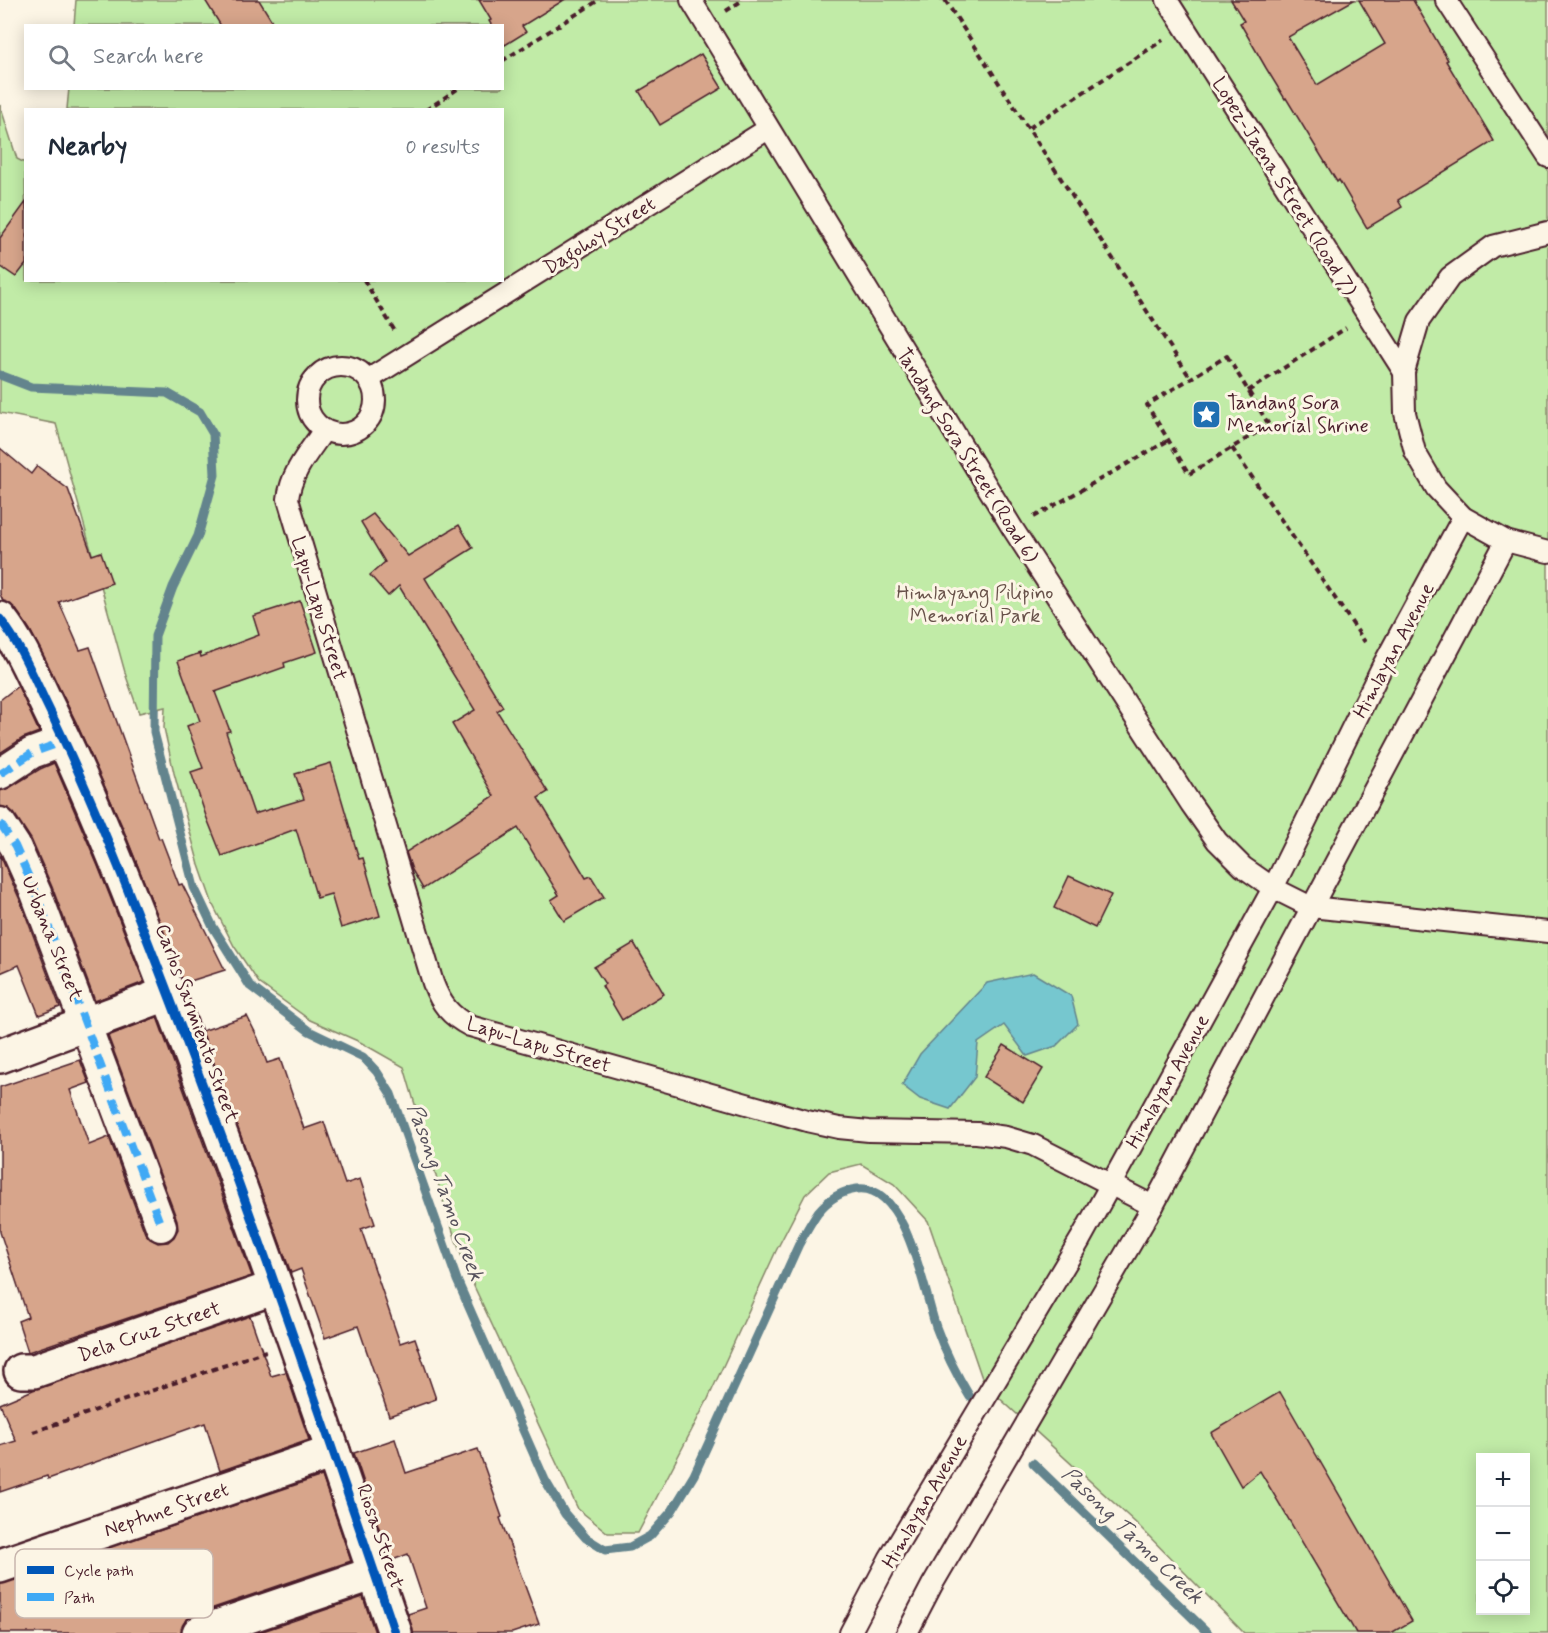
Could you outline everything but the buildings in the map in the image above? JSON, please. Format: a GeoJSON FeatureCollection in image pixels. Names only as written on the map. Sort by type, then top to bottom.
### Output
{"type":"FeatureCollection","features":[{"type":"Feature","properties":{"kind":"street","name":"Carlos Sarmiento Street"},"geometry":{"type":"LineString","coordinates":[[1,623],[24,657],[65,741],[119,867],[169,993],[276,1287],[333,1452]]}},
{"type":"Feature","properties":{"kind":"street"},"geometry":{"type":"LineString","coordinates":[[0,774],[32,753],[65,741]]}},
{"type":"Feature","properties":{"kind":"street","name":"Urbana Street"},"geometry":{"type":"LineString","coordinates":[[0,823],[15,846],[36,893],[161,1226]]}},
{"type":"Feature","properties":{"kind":"street"},"geometry":{"type":"LineString","coordinates":[[0,1056],[169,993]]}},
{"type":"Feature","properties":{"kind":"street","name":"Dela Cruz Street"},"geometry":{"type":"LineString","coordinates":[[21,1371],[34,1371],[276,1287]]}},
{"type":"Feature","properties":{"kind":"street","name":"Neptune Street"},"geometry":{"type":"LineString","coordinates":[[50,1549],[333,1452]]}},
{"type":"Feature","properties":{"kind":"street","name":"Riosa Street"},"geometry":{"type":"LineString","coordinates":[[333,1452],[395,1633]]}},
{"type":"Feature","properties":{"kind":"street","name":"Neptune Street"},"geometry":{"type":"LineString","coordinates":[[0,1566],[15,1561]]}},
{"type":"Feature","properties":{"kind":"street"},"geometry":{"type":"LineString","coordinates":[[199,1633],[375,1573]]}},
{"type":"Feature","properties":{"kind":"lane","name":"Tandang Sora Street (Road 6)"},"geometry":{"type":"LineString","coordinates":[[691,0],[1013,529],[1191,804],[1217,841],[1243,867],[1273,888],[1311,907]]}},
{"type":"Feature","properties":{"kind":"lane","name":"Lopez-Jaena Street (Road 7)"},"geometry":{"type":"LineString","coordinates":[[1167,0],[1404,372]]}},
{"type":"Feature","properties":{"kind":"lane"},"geometry":{"type":"LineString","coordinates":[[1446,0],[1548,157]]}},
{"type":"Feature","properties":{"kind":"lane","name":"Dagohoy Street"},"geometry":{"type":"LineString","coordinates":[[369,379],[768,129]]}},
{"type":"Feature","properties":{"kind":"lane"},"geometry":{"type":"LineString","coordinates":[[1548,232],[1493,246],[1450,277],[1419,321],[1404,372],[1405,413],[1415,452],[1436,488],[1463,517],[1506,541],[1548,552]]}},
{"type":"Feature","properties":{"kind":"lane"},"geometry":{"type":"LineString","coordinates":[[347,365],[360,370],[369,379],[375,392],[375,406],[370,418],[361,428],[336,435],[324,430],[313,421],[307,408],[307,394],[311,381],[321,371],[333,366],[347,365]]}},
{"type":"Feature","properties":{"kind":"lane","name":"Lapu-Lapu Street"},"geometry":{"type":"LineString","coordinates":[[324,430],[294,475],[289,486],[288,499],[432,983],[447,1012],[470,1026],[807,1121],[839,1128],[869,1131],[977,1133],[1006,1137],[1033,1145],[1153,1206]]}},
{"type":"Feature","properties":{"kind":"lane","name":"Himlayan Avenue"},"geometry":{"type":"LineString","coordinates":[[850,1633],[890,1558],[1080,1240],[1111,1184],[1273,888],[1382,668],[1463,517]]}},
{"type":"Feature","properties":{"kind":"lane"},"geometry":{"type":"LineString","coordinates":[[906,1633],[1153,1206],[1506,541]]}},
{"type":"Feature","properties":{"kind":"lane"},"geometry":{"type":"LineString","coordinates":[[1311,907],[1548,932]]}},
{"type":"Feature","properties":{"kind":"path"},"geometry":{"type":"LineString","coordinates":[[504,60],[600,0]]}},
{"type":"Feature","properties":{"kind":"path"},"geometry":{"type":"LineString","coordinates":[[945,0],[1191,379]]}},
{"type":"Feature","properties":{"kind":"path"},"geometry":{"type":"LineString","coordinates":[[1029,128],[1184,26]]}},
{"type":"Feature","properties":{"kind":"path"},"geometry":{"type":"LineString","coordinates":[[429,108],[456,90]]}},
{"type":"Feature","properties":{"kind":"path"},"geometry":{"type":"LineString","coordinates":[[365,282],[408,355]]}},
{"type":"Feature","properties":{"kind":"path"},"geometry":{"type":"LineString","coordinates":[[1248,391],[1367,315]]}},
{"type":"Feature","properties":{"kind":"path"},"geometry":{"type":"LineString","coordinates":[[1227,356],[1269,425],[1189,474],[1147,405],[1191,379],[1227,356]]}},
{"type":"Feature","properties":{"kind":"path"},"geometry":{"type":"LineString","coordinates":[[1013,529],[1169,440]]}},
{"type":"Feature","properties":{"kind":"path"},"geometry":{"type":"LineString","coordinates":[[1232,447],[1382,668]]}},
{"type":"Feature","properties":{"kind":"path"},"geometry":{"type":"LineString","coordinates":[[33,1432],[267,1350]]}},
{"type":"Feature","properties":{"kind":"green space","name":"Himlayang Pilipino Memorial Park"},"geometry":{"type":"Polygon","coordinates":[[[76,0],[1548,0],[1548,1633],[1244,1633],[1138,1525],[984,1384],[928,1221],[894,1184],[861,1164],[829,1172],[805,1195],[776,1251],[708,1399],[638,1533],[608,1533],[578,1509],[466,1269],[448,1217],[404,1067],[360,1042],[310,1020],[259,983],[234,946],[213,905],[199,865],[164,728],[165,707],[139,713],[126,676],[56,424],[0,413],[0,105],[17,159],[24,162],[24,282],[504,282],[504,108],[67,108],[69,90],[504,90],[504,24],[74,24],[76,0]]]}},
{"type":"Feature","properties":{"kind":"water"},"geometry":{"type":"Polygon","coordinates":[[[1033,973],[1071,996],[1078,1024],[1056,1046],[1027,1056],[1004,1025],[978,1043],[975,1077],[950,1109],[920,1099],[902,1085],[920,1054],[987,983],[1033,973]]]}},
{"type":"Feature","properties":{"kind":"waterway","name":"Pasong Tamo Creek"},"geometry":{"type":"LineString","coordinates":[[0,375],[31,387],[167,393],[200,412],[213,434],[215,475],[198,536],[173,587],[155,636],[154,732],[194,887],[213,927],[250,986],[309,1031],[363,1057],[377,1072],[391,1094],[457,1280],[545,1480],[565,1514],[586,1538],[605,1550],[630,1547],[650,1536],[672,1511],[694,1475],[799,1244],[818,1212],[840,1194],[857,1189],[874,1191],[888,1203],[900,1220],[919,1266],[939,1336],[970,1397]]}},
{"type":"Feature","properties":{"kind":"waterway","name":"Pasong Tamo Creek"},"geometry":{"type":"LineString","coordinates":[[1033,1463],[1208,1633]]}},
{"type":"Feature","properties":{"kind":"marked path"},"geometry":{"type":"LineString","coordinates":[[0,774],[32,753],[65,741]]}},
{"type":"Feature","properties":{"kind":"marked path"},"geometry":{"type":"LineString","coordinates":[[0,823],[15,846],[36,893],[161,1226]]}},
{"type":"Feature","properties":{"kind":"cycle path"},"geometry":{"type":"LineString","coordinates":[[0,619],[20,650],[94,807],[171,1000],[238,1180],[395,1633]]}},
{"type":"Feature","properties":{"kind":"place","name":"Tandang Sora Memorial Shrine"},"geometry":{"type":"Point","coordinates":[1206,414]}}]}
